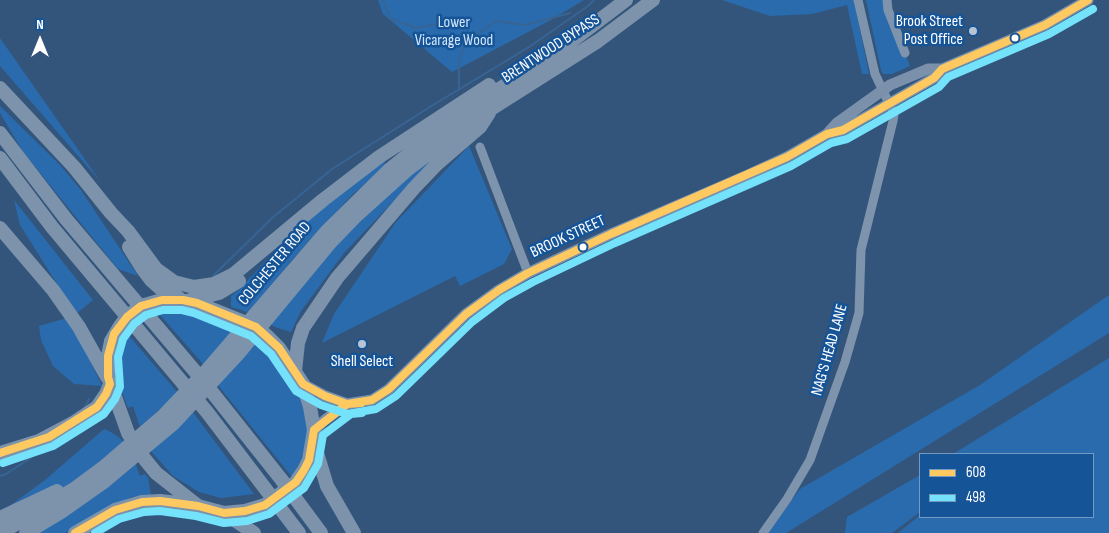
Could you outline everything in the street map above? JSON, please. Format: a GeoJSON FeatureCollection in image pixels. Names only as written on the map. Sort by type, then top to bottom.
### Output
{"type":"FeatureCollection","features":[{"type":"Feature","properties":{"kind":"highway","name":"BRENTWOOD BYPASS"},"geometry":{"type":"LineString","coordinates":[[588,30],[626,0]]}},
{"type":"Feature","properties":{"kind":"highway","name":"BRENTWOOD BYPASS"},"geometry":{"type":"LineString","coordinates":[[491,109],[598,41],[653,0]]}},
{"type":"Feature","properties":{"kind":"highway"},"geometry":{"type":"LineString","coordinates":[[0,88],[74,167],[111,213],[123,224],[143,253],[162,274],[174,282],[194,287],[214,284],[228,279],[348,180],[452,108],[538,55],[588,30]]}},
{"type":"Feature","properties":{"kind":"highway","name":"COLCHESTER ROAD"},"geometry":{"type":"LineString","coordinates":[[1,533],[74,488],[126,449],[163,416],[201,377],[326,232],[389,170],[464,112],[588,30]]}},
{"type":"Feature","properties":{"kind":"highway"},"geometry":{"type":"LineString","coordinates":[[295,371],[298,343],[303,328],[338,278],[414,188],[437,164],[480,127],[491,109]]}},
{"type":"Feature","properties":{"kind":"highway","name":"COLCHESTER ROAD"},"geometry":{"type":"LineString","coordinates":[[26,533],[61,512],[105,481],[173,424],[238,354],[305,272],[357,215],[426,154],[491,109]]}},
{"type":"Feature","properties":{"kind":"highway"},"geometry":{"type":"LineString","coordinates":[[0,133],[60,212],[204,382],[321,533]]}},
{"type":"Feature","properties":{"kind":"highway"},"geometry":{"type":"LineString","coordinates":[[0,158],[52,227],[196,398],[297,530]]}},
{"type":"Feature","properties":{"kind":"highway"},"geometry":{"type":"LineString","coordinates":[[0,174],[20,185]]}},
{"type":"Feature","properties":{"kind":"highway"},"geometry":{"type":"LineString","coordinates":[[111,213],[142,268],[161,289],[241,320],[267,336],[279,348],[303,384],[310,407],[319,466],[327,486],[354,533]]}},
{"type":"Feature","properties":{"kind":"highway"},"geometry":{"type":"LineString","coordinates":[[0,228],[53,290],[80,327],[109,381],[128,433],[146,460],[156,473],[198,506]]}},
{"type":"Feature","properties":{"kind":"highway"},"geometry":{"type":"LineString","coordinates":[[0,453],[39,441],[73,423],[97,407],[106,394],[109,381],[108,356],[112,341],[127,317],[141,306],[162,300],[186,300],[219,293],[247,274],[277,239]]}},
{"type":"Feature","properties":{"kind":"highway"},"geometry":{"type":"LineString","coordinates":[[224,513],[265,505],[296,482],[309,460],[314,435]]}},
{"type":"Feature","properties":{"kind":"highway"},"geometry":{"type":"LineString","coordinates":[[0,518],[71,484],[126,449]]}},
{"type":"Feature","properties":{"kind":"highway"},"geometry":{"type":"LineString","coordinates":[[75,533],[115,510],[142,502],[160,501],[198,506],[224,513],[254,533]]}},
{"type":"Feature","properties":{"kind":"main road","name":"BROOK STREET"},"geometry":{"type":"LineString","coordinates":[[314,435],[325,420],[347,404],[372,400],[390,389],[466,314],[499,290],[528,273],[611,234],[787,157],[828,134],[843,130],[934,78],[942,70],[1045,25],[1088,0]]}},
{"type":"Feature","properties":{"kind":"main road","name":"BROOK STREET"},"geometry":{"type":"LineString","coordinates":[[828,134],[837,123],[890,85],[928,69],[942,70]]}},
{"type":"Feature","properties":{"kind":"main road","name":"BROOK STREET"},"geometry":{"type":"LineString","coordinates":[[303,384],[325,396],[347,404]]}},
{"type":"Feature","properties":{"kind":"street"},"geometry":{"type":"LineString","coordinates":[[858,0],[875,74],[889,103]]}},
{"type":"Feature","properties":{"kind":"street"},"geometry":{"type":"LineString","coordinates":[[886,0],[905,53]]}},
{"type":"Feature","properties":{"kind":"street","name":"NAG'S HEAD LANE"},"geometry":{"type":"LineString","coordinates":[[763,533],[810,460],[830,407],[852,339],[859,313],[861,250],[893,121],[894,114],[889,103]]}},
{"type":"Feature","properties":{"kind":"street"},"geometry":{"type":"LineString","coordinates":[[480,148],[528,273]]}},
{"type":"Feature","properties":{"kind":"green space","name":"Lower Vicarage Wood"},"geometry":{"type":"Polygon","coordinates":[[[378,0],[584,0],[549,21],[452,72],[383,14],[378,0]]]}},
{"type":"Feature","properties":{"kind":"green space"},"geometry":{"type":"Polygon","coordinates":[[[722,0],[854,0],[869,74],[862,74],[847,5],[812,14],[770,16],[722,0]]]}},
{"type":"Feature","properties":{"kind":"green space"},"geometry":{"type":"Polygon","coordinates":[[[866,0],[888,0],[888,10],[910,66],[892,74],[883,74],[866,0]]]}},
{"type":"Feature","properties":{"kind":"green space"},"geometry":{"type":"Polygon","coordinates":[[[0,38],[100,181],[0,66],[0,38]]]}},
{"type":"Feature","properties":{"kind":"green space"},"geometry":{"type":"Polygon","coordinates":[[[0,106],[60,165],[81,190],[138,276],[118,269],[23,152],[0,113],[0,106]]]}},
{"type":"Feature","properties":{"kind":"green space"},"geometry":{"type":"Polygon","coordinates":[[[469,146],[512,249],[504,264],[460,286],[455,276],[322,343],[334,314],[396,222],[469,146]]]}},
{"type":"Feature","properties":{"kind":"green space"},"geometry":{"type":"Polygon","coordinates":[[[430,157],[432,161],[344,253],[301,311],[291,332],[268,323],[351,227],[430,157]]]}},
{"type":"Feature","properties":{"kind":"green space"},"geometry":{"type":"Polygon","coordinates":[[[383,160],[386,165],[352,195],[291,261],[251,313],[231,307],[231,296],[239,290],[272,254],[310,218],[383,160]]]}},
{"type":"Feature","properties":{"kind":"green space"},"geometry":{"type":"Polygon","coordinates":[[[14,200],[93,300],[76,314],[20,225],[14,200]]]}},
{"type":"Feature","properties":{"kind":"green space"},"geometry":{"type":"Polygon","coordinates":[[[1109,295],[1109,333],[786,533],[768,533],[800,489],[980,385],[1109,295]]]}},
{"type":"Feature","properties":{"kind":"green space"},"geometry":{"type":"Polygon","coordinates":[[[170,306],[187,308],[237,327],[203,364],[154,308],[170,306]]]}},
{"type":"Feature","properties":{"kind":"green space"},"geometry":{"type":"Polygon","coordinates":[[[67,318],[102,386],[74,384],[53,366],[41,340],[39,326],[67,318]]]}},
{"type":"Feature","properties":{"kind":"green space"},"geometry":{"type":"Polygon","coordinates":[[[125,331],[178,393],[140,427],[133,406],[128,408],[116,377],[113,360],[119,339],[125,331]]]}},
{"type":"Feature","properties":{"kind":"green space"},"geometry":{"type":"Polygon","coordinates":[[[257,339],[285,365],[305,407],[308,432],[304,454],[292,477],[217,384],[257,339]]]}},
{"type":"Feature","properties":{"kind":"green space"},"geometry":{"type":"Polygon","coordinates":[[[1109,358],[1109,533],[898,533],[919,516],[919,518],[1094,518],[1094,453],[955,453],[1109,358]]]}},
{"type":"Feature","properties":{"kind":"green space"},"geometry":{"type":"Polygon","coordinates":[[[192,411],[254,494],[221,498],[199,492],[173,476],[149,449],[192,411]]]}},
{"type":"Feature","properties":{"kind":"green space"},"geometry":{"type":"Polygon","coordinates":[[[104,429],[121,439],[124,444],[83,478],[0,530],[0,513],[45,480],[104,429]]]}},
{"type":"Feature","properties":{"kind":"green space"},"geometry":{"type":"Polygon","coordinates":[[[135,462],[140,476],[145,474],[148,478],[151,495],[132,497],[107,508],[65,533],[33,533],[135,462]]]}},
{"type":"Feature","properties":{"kind":"green space"},"geometry":{"type":"Polygon","coordinates":[[[919,476],[919,513],[892,533],[845,533],[847,517],[919,476]]]}},
{"type":"Feature","properties":{"kind":"waterway"},"geometry":{"type":"LineString","coordinates":[[383,0],[390,18],[416,28],[451,21]]}},
{"type":"Feature","properties":{"kind":"waterway"},"geometry":{"type":"LineString","coordinates":[[213,276],[272,218],[332,169],[529,47],[594,0]]}},
{"type":"Feature","properties":{"kind":"waterway"},"geometry":{"type":"LineString","coordinates":[[459,89],[459,61],[466,42],[496,21],[525,25],[570,13]]}},
{"type":"Feature","properties":{"kind":"waterway"},"geometry":{"type":"LineString","coordinates":[[83,410],[89,399]]}},
{"type":"Feature","properties":{"kind":"waterway"},"geometry":{"type":"LineString","coordinates":[[0,476],[32,457]]}},
{"type":"Feature","properties":{"kind":"transit line","name":"608"},"geometry":{"type":"LineString","coordinates":[[0,453],[49,437],[97,407],[110,384],[108,356],[114,334],[127,317],[141,306],[162,300],[183,300],[197,303],[256,327],[279,348],[303,384],[325,396],[347,404],[372,400],[389,389],[466,314],[499,290],[528,273],[611,234],[787,157],[827,134],[843,130],[934,78],[942,69],[1045,25],[1088,0]]}},
{"type":"Feature","properties":{"kind":"transit line","name":"498"},"geometry":{"type":"LineString","coordinates":[[3,463],[53,446],[104,414],[115,399],[120,387],[118,357],[123,339],[134,324],[146,315],[163,310],[182,310],[194,313],[251,336],[271,354],[296,391],[321,405],[347,414],[376,409],[396,396],[472,322],[504,298],[615,243],[791,166],[831,143],[847,139],[939,87],[948,77],[1049,34],[1093,9]]}},
{"type":"Feature","properties":{"kind":"transit line","name":"608"},"geometry":{"type":"LineString","coordinates":[[75,533],[115,510],[142,502],[160,501],[198,506],[224,513],[245,511],[265,505],[296,482],[304,470],[309,460],[314,430],[347,404],[361,403]]}},
{"type":"Feature","properties":{"kind":"transit line","name":"498"},"geometry":{"type":"LineString","coordinates":[[95,533],[119,519],[144,512],[160,511],[196,516],[224,523],[247,521],[269,514],[304,488],[318,464],[323,435],[351,414],[362,413]]}},
{"type":"Feature","properties":{"kind":"place","name":"Brook Street Post Office"},"geometry":{"type":"Point","coordinates":[973,31]}},
{"type":"Feature","properties":{"kind":"place","name":"Shell Select"},"geometry":{"type":"Point","coordinates":[362,344]}}]}
